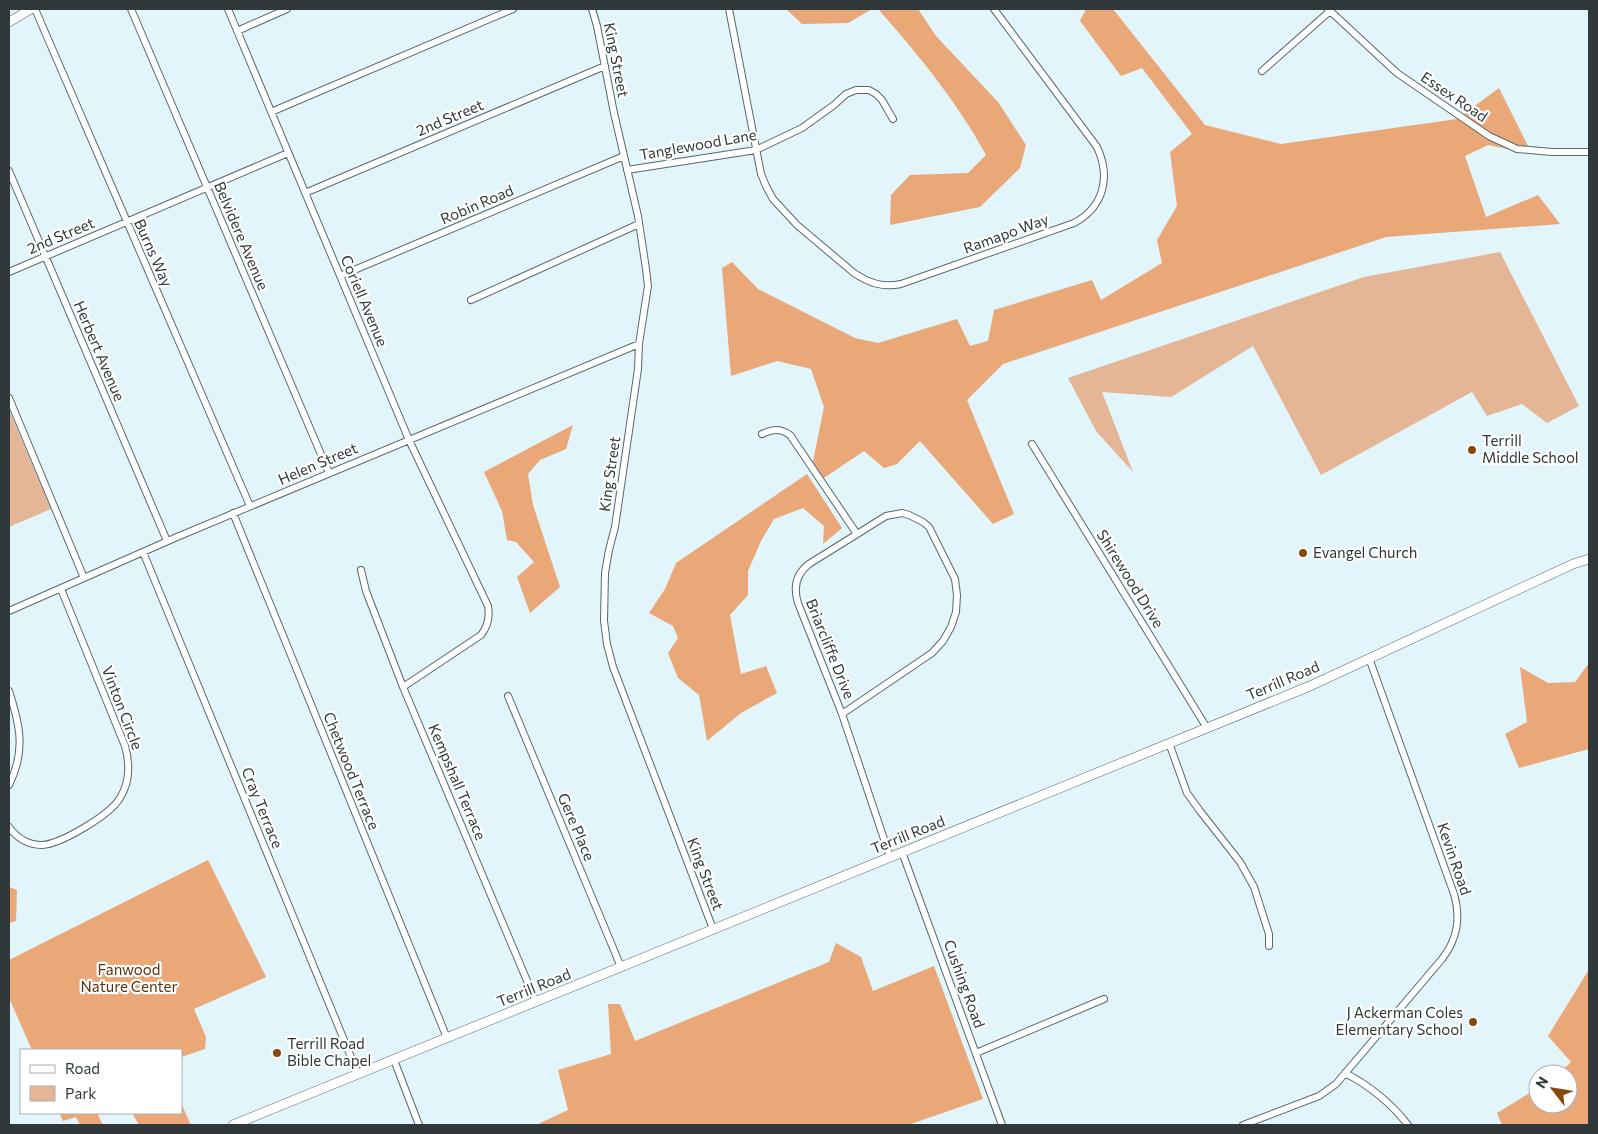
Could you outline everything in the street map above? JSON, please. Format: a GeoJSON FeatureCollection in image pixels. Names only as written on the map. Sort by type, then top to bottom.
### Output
{"type":"FeatureCollection","features":[{"type":"Feature","properties":{"kind":"street"},"geometry":{"type":"LineString","coordinates":[[9,22],[31,9]]}},
{"type":"Feature","properties":{"kind":"street","name":"Burns Way"},"geometry":{"type":"LineString","coordinates":[[35,9],[250,506]]}},
{"type":"Feature","properties":{"kind":"street","name":"Belvidere Avenue"},"geometry":{"type":"LineString","coordinates":[[130,9],[329,473]]}},
{"type":"Feature","properties":{"kind":"street","name":"Coriell Avenue"},"geometry":{"type":"LineString","coordinates":[[228,9],[409,440],[488,606],[489,618],[481,636],[403,687]]}},
{"type":"Feature","properties":{"kind":"street"},"geometry":{"type":"LineString","coordinates":[[237,31],[287,9]]}},
{"type":"Feature","properties":{"kind":"street"},"geometry":{"type":"LineString","coordinates":[[271,112],[513,9]]}},
{"type":"Feature","properties":{"kind":"street","name":"King Street"},"geometry":{"type":"LineString","coordinates":[[592,9],[639,224],[648,286],[615,527],[605,573],[604,620],[607,644],[613,667],[713,929]]}},
{"type":"Feature","properties":{"kind":"street","name":"Ramapo Way"},"geometry":{"type":"LineString","coordinates":[[729,9],[761,174],[773,199],[797,225],[854,273],[863,279],[879,285],[901,284],[1079,220],[1091,210],[1102,190],[1104,179],[1102,157],[1097,147],[994,9]]}},
{"type":"Feature","properties":{"kind":"street"},"geometry":{"type":"LineString","coordinates":[[1262,71],[1329,10]]}},
{"type":"Feature","properties":{"kind":"street","name":"Essex Road"},"geometry":{"type":"LineString","coordinates":[[1329,10],[1397,73],[1488,136],[1517,149],[1552,152],[1589,152]]}},
{"type":"Feature","properties":{"kind":"street","name":"2nd Street"},"geometry":{"type":"LineString","coordinates":[[305,193],[605,66]]}},
{"type":"Feature","properties":{"kind":"street","name":"Tanglewood Lane"},"geometry":{"type":"LineString","coordinates":[[627,170],[756,150],[802,128],[846,94],[856,90],[869,90],[876,94],[882,100],[893,119]]}},
{"type":"Feature","properties":{"kind":"street","name":"2nd Street"},"geometry":{"type":"LineString","coordinates":[[9,272],[288,153]]}},
{"type":"Feature","properties":{"kind":"street","name":"Robin Road"},"geometry":{"type":"LineString","coordinates":[[340,276],[624,156]]}},
{"type":"Feature","properties":{"kind":"street","name":"Herbert Avenue"},"geometry":{"type":"LineString","coordinates":[[9,171],[167,541]]}},
{"type":"Feature","properties":{"kind":"street"},"geometry":{"type":"LineString","coordinates":[[471,300],[639,224]]}},
{"type":"Feature","properties":{"kind":"street","name":"Helen Street"},"geometry":{"type":"LineString","coordinates":[[9,611],[233,513],[639,344]]}},
{"type":"Feature","properties":{"kind":"street"},"geometry":{"type":"LineString","coordinates":[[9,398],[84,578]]}},
{"type":"Feature","properties":{"kind":"street"},"geometry":{"type":"LineString","coordinates":[[762,434],[778,430],[790,435],[858,534]]}},
{"type":"Feature","properties":{"kind":"street","name":"Shirewood Drive"},"geometry":{"type":"LineString","coordinates":[[1032,444],[1207,728]]}},
{"type":"Feature","properties":{"kind":"street","name":"Chetwood Terrace"},"geometry":{"type":"LineString","coordinates":[[233,513],[447,1038]]}},
{"type":"Feature","properties":{"kind":"street","name":"Briarcliffe Drive"},"geometry":{"type":"LineString","coordinates":[[842,714],[932,653],[948,633],[954,619],[957,604],[955,579],[934,535],[923,522],[909,515],[894,514],[886,516],[804,568],[797,578],[795,590],[842,714],[890,857]]}},
{"type":"Feature","properties":{"kind":"street","name":"Cray Terrace"},"geometry":{"type":"LineString","coordinates":[[143,552],[358,1074]]}},
{"type":"Feature","properties":{"kind":"street","name":"Terrill Road"},"geometry":{"type":"LineString","coordinates":[[233,1125],[1310,686],[1566,567],[1589,559]]}},
{"type":"Feature","properties":{"kind":"street","name":"Kempshall Terrace"},"geometry":{"type":"LineString","coordinates":[[361,570],[366,591],[403,687],[536,1002]]}},
{"type":"Feature","properties":{"kind":"street","name":"Vinton Circle"},"geometry":{"type":"LineString","coordinates":[[9,827],[19,838],[26,842],[42,845],[57,841],[107,814],[120,799],[127,781],[128,761],[125,746],[61,589]]}},
{"type":"Feature","properties":{"kind":"street","name":"Kevin Road"},"geometry":{"type":"LineString","coordinates":[[1243,1125],[1319,1096],[1336,1084],[1446,954],[1455,935],[1458,921],[1454,894],[1369,658]]}},
{"type":"Feature","properties":{"kind":"street"},"geometry":{"type":"LineString","coordinates":[[9,691],[18,716],[20,737],[18,758],[9,785]]}},
{"type":"Feature","properties":{"kind":"street","name":"Gere Place"},"geometry":{"type":"LineString","coordinates":[[508,696],[621,967]]}},
{"type":"Feature","properties":{"kind":"street"},"geometry":{"type":"LineString","coordinates":[[1169,744],[1187,793],[1240,862],[1254,887],[1269,934],[1268,946]]}},
{"type":"Feature","properties":{"kind":"street","name":"Cushing Road"},"geometry":{"type":"LineString","coordinates":[[902,852],[1002,1125]]}},
{"type":"Feature","properties":{"kind":"street"},"geometry":{"type":"LineString","coordinates":[[976,1053],[1104,999]]}},
{"type":"Feature","properties":{"kind":"street"},"geometry":{"type":"LineString","coordinates":[[394,1060],[420,1125]]}},
{"type":"Feature","properties":{"kind":"street"},"geometry":{"type":"LineString","coordinates":[[1345,1073],[1375,1091],[1388,1102],[1408,1125]]}},
{"type":"Feature","properties":{"kind":"green space"},"geometry":{"type":"Polygon","coordinates":[[[786,9],[872,9],[848,23],[802,24],[786,9]]]}},
{"type":"Feature","properties":{"kind":"green space"},"geometry":{"type":"Polygon","coordinates":[[[878,9],[918,9],[936,36],[998,102],[1026,145],[1020,168],[980,207],[890,225],[891,195],[910,175],[968,173],[986,155],[963,116],[936,79],[878,9]]]}},
{"type":"Feature","properties":{"kind":"green space"},"geometry":{"type":"Polygon","coordinates":[[[1086,9],[1113,9],[1205,125],[1281,144],[1457,119],[1499,88],[1532,154],[1488,145],[1465,156],[1486,217],[1538,195],[1560,224],[1386,237],[1003,364],[967,400],[1014,514],[993,524],[920,441],[897,464],[884,468],[864,451],[821,480],[812,466],[824,407],[811,369],[777,361],[731,376],[722,268],[732,262],[758,289],[855,338],[878,343],[957,319],[970,346],[988,341],[994,310],[1092,280],[1101,300],[1162,263],[1157,240],[1177,206],[1170,152],[1192,134],[1142,68],[1121,76],[1080,21],[1086,9]]]}},
{"type":"Feature","properties":{"kind":"green space"},"geometry":{"type":"Polygon","coordinates":[[[1500,252],[1579,406],[1547,423],[1522,404],[1487,416],[1472,392],[1321,475],[1253,346],[1171,397],[1102,392],[1133,472],[1096,431],[1068,378],[1364,277],[1500,252]]]}},
{"type":"Feature","properties":{"kind":"green space"},"geometry":{"type":"Polygon","coordinates":[[[9,410],[51,509],[9,527],[9,410]]]}},
{"type":"Feature","properties":{"kind":"green space"},"geometry":{"type":"Polygon","coordinates":[[[573,425],[566,449],[540,460],[528,474],[533,505],[560,587],[530,613],[517,577],[534,562],[516,542],[507,540],[502,511],[484,472],[573,425]]]}},
{"type":"Feature","properties":{"kind":"green space"},"geometry":{"type":"Polygon","coordinates":[[[807,474],[842,528],[823,544],[824,526],[803,508],[774,519],[761,541],[748,571],[748,595],[730,615],[741,674],[766,666],[777,693],[741,713],[707,741],[699,695],[678,678],[668,653],[678,638],[673,626],[649,613],[665,589],[676,563],[807,474]]]}},
{"type":"Feature","properties":{"kind":"green space"},"geometry":{"type":"Polygon","coordinates":[[[1589,663],[1589,749],[1519,768],[1505,734],[1527,722],[1520,667],[1548,683],[1575,682],[1589,663]]]}},
{"type":"Feature","properties":{"kind":"green space","name":"Fanwood Nature Center"},"geometry":{"type":"Polygon","coordinates":[[[208,860],[266,977],[194,1009],[206,1037],[205,1049],[182,1057],[182,1049],[32,1049],[9,998],[9,960],[208,860]]]}},
{"type":"Feature","properties":{"kind":"green space"},"geometry":{"type":"Polygon","coordinates":[[[9,887],[17,890],[16,921],[9,923],[9,887]]]}},
{"type":"Feature","properties":{"kind":"green space"},"geometry":{"type":"Polygon","coordinates":[[[836,943],[861,957],[873,991],[934,966],[983,1099],[908,1125],[536,1125],[568,1110],[558,1070],[611,1054],[608,1004],[620,1004],[635,1041],[829,962],[836,943]]]}},
{"type":"Feature","properties":{"kind":"green space"},"geometry":{"type":"Polygon","coordinates":[[[1588,971],[1589,1125],[1502,1125],[1497,1113],[1528,1094],[1528,1114],[1578,1114],[1578,1064],[1569,1064],[1571,1062],[1548,1036],[1588,971]]]}},
{"type":"Feature","properties":{"kind":"green space"},"geometry":{"type":"Polygon","coordinates":[[[182,1105],[191,1125],[139,1125],[133,1114],[182,1114],[182,1105]]]}},
{"type":"Feature","properties":{"kind":"green space"},"geometry":{"type":"Polygon","coordinates":[[[60,1114],[98,1114],[103,1125],[80,1125],[76,1117],[63,1121],[60,1114]]]}},
{"type":"Feature","properties":{"kind":"place","name":"Terrill Middle School"},"geometry":{"type":"Point","coordinates":[1472,450]}},
{"type":"Feature","properties":{"kind":"place","name":"Evangel Church"},"geometry":{"type":"Point","coordinates":[1303,553]}},
{"type":"Feature","properties":{"kind":"place","name":"J Ackerman Coles Elementary School"},"geometry":{"type":"Point","coordinates":[1473,1022]}},
{"type":"Feature","properties":{"kind":"place","name":"Terrill Road Bible Chapel"},"geometry":{"type":"Point","coordinates":[277,1053]}}]}
